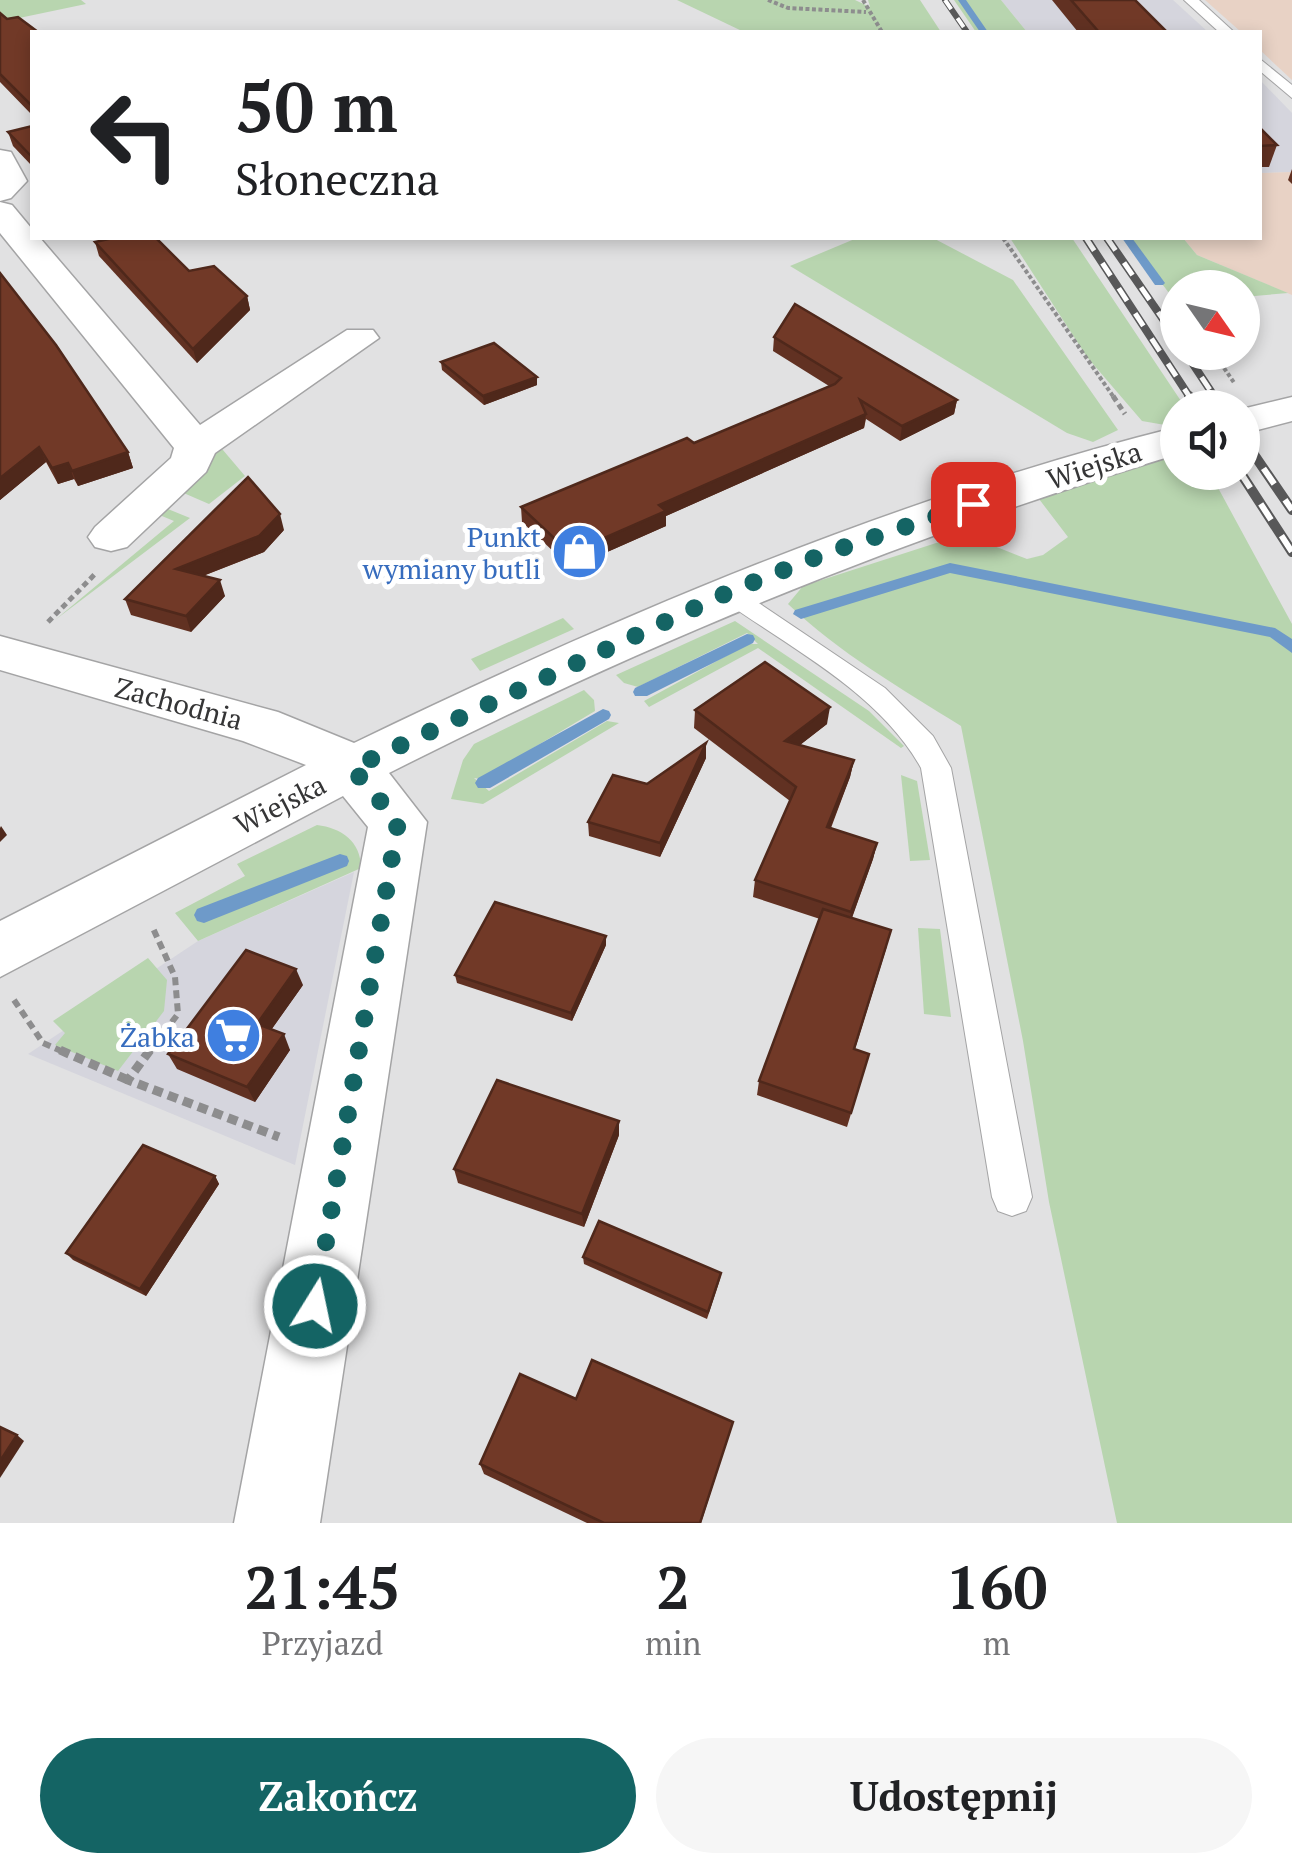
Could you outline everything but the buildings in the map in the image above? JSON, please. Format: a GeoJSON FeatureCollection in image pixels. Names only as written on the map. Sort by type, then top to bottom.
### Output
{"type":"FeatureCollection","features":[{"type":"Feature","properties":{"kind":"street"},"geometry":{"type":"LineString","coordinates":[[0,159],[12,181],[0,191]]}},
{"type":"Feature","properties":{"kind":"street"},"geometry":{"type":"LineString","coordinates":[[0,212],[196,447]]}},
{"type":"Feature","properties":{"kind":"street"},"geometry":{"type":"LineString","coordinates":[[111,537],[191,463],[196,447],[360,338]]}},
{"type":"Feature","properties":{"kind":"street"},"geometry":{"type":"LineString","coordinates":[[1260,417],[1292,409]]}},
{"type":"Feature","properties":{"kind":"street","name":"Wiejska"},"geometry":{"type":"LineString","coordinates":[[2,968],[352,768],[729,592],[824,554],[1160,445]]}},
{"type":"Feature","properties":{"kind":"street","name":"Zachodnia"},"geometry":{"type":"LineString","coordinates":[[20,641],[322,748],[352,768],[398,822],[277,1523]]}},
{"type":"Feature","properties":{"kind":"lane"},"geometry":{"type":"LineString","coordinates":[[1192,0],[1225,30]]}},
{"type":"Feature","properties":{"kind":"lane"},"geometry":{"type":"LineString","coordinates":[[1262,65],[1292,93]]}},
{"type":"Feature","properties":{"kind":"lane"},"geometry":{"type":"LineString","coordinates":[[729,592],[892,708],[926,744],[936,768],[1012,1197]]}},
{"type":"Feature","properties":{"kind":"path"},"geometry":{"type":"LineString","coordinates":[[768,0],[788,8],[866,12]]}},
{"type":"Feature","properties":{"kind":"path"},"geometry":{"type":"LineString","coordinates":[[863,0],[866,12],[880,30]]}},
{"type":"Feature","properties":{"kind":"path"},"geometry":{"type":"LineString","coordinates":[[1005,240],[1160,440]]}},
{"type":"Feature","properties":{"kind":"path"},"geometry":{"type":"LineString","coordinates":[[20,641],[90,582],[106,558],[111,537]]}},
{"type":"Feature","properties":{"kind":"path"},"geometry":{"type":"LineString","coordinates":[[128,1080],[178,1014],[174,977],[143,906]]}},
{"type":"Feature","properties":{"kind":"path"},"geometry":{"type":"LineString","coordinates":[[2,968],[43,1043],[128,1080],[341,1160]]}},
{"type":"Feature","properties":{"kind":"path"},"geometry":{"type":"LineString","coordinates":[[164,1032],[179,1039]]}},
{"type":"Feature","properties":{"kind":"shaded area"},"geometry":{"type":"Polygon","coordinates":[[[1001,0],[1173,0],[1206,30],[1025,30],[1001,0]]]}},
{"type":"Feature","properties":{"kind":"shaded area"},"geometry":{"type":"Polygon","coordinates":[[[1205,0],[1292,0],[1292,80],[1262,52],[1262,30],[1239,30],[1205,0]]]}},
{"type":"Feature","properties":{"kind":"shaded area"},"geometry":{"type":"Polygon","coordinates":[[[1262,82],[1292,113],[1292,172],[1262,173],[1262,82]]]}},
{"type":"Feature","properties":{"kind":"shaded area"},"geometry":{"type":"Polygon","coordinates":[[[1292,172],[1292,295],[1260,282],[1260,270],[1233,270],[1197,255],[1185,240],[1262,240],[1262,173],[1292,172]]]}},
{"type":"Feature","properties":{"kind":"shaded area"},"geometry":{"type":"Polygon","coordinates":[[[354,872],[295,1165],[28,1054],[198,941],[354,872]]]}},
{"type":"Feature","properties":{"kind":"green space"},"geometry":{"type":"Polygon","coordinates":[[[0,0],[81,0],[86,4],[0,22],[0,0]]]}},
{"type":"Feature","properties":{"kind":"green space"},"geometry":{"type":"Polygon","coordinates":[[[677,0],[855,0],[870,7],[868,0],[920,0],[940,30],[740,30],[677,0]]]}},
{"type":"Feature","properties":{"kind":"green space"},"geometry":{"type":"Polygon","coordinates":[[[954,0],[1001,0],[1025,30],[975,30],[954,0]]]}},
{"type":"Feature","properties":{"kind":"green space"},"geometry":{"type":"Polygon","coordinates":[[[852,240],[937,240],[1013,280],[1118,430],[1093,442],[1067,433],[790,266],[852,240]]]}},
{"type":"Feature","properties":{"kind":"green space"},"geometry":{"type":"Polygon","coordinates":[[[1011,240],[1073,240],[1174,390],[1160,390],[1160,424],[1142,421],[1087,357],[1011,240]]]}},
{"type":"Feature","properties":{"kind":"green space"},"geometry":{"type":"Polygon","coordinates":[[[1129,240],[1185,240],[1197,255],[1233,270],[1160,270],[1160,281],[1129,240]]]}},
{"type":"Feature","properties":{"kind":"green space"},"geometry":{"type":"Polygon","coordinates":[[[1260,281],[1288,293],[1260,295],[1260,281]]]}},
{"type":"Feature","properties":{"kind":"green space"},"geometry":{"type":"Polygon","coordinates":[[[217,443],[245,476],[209,504],[179,491],[217,443]]]}},
{"type":"Feature","properties":{"kind":"green space"},"geometry":{"type":"Polygon","coordinates":[[[1160,459],[1160,490],[1219,490],[1292,624],[1292,1523],[1117,1523],[1049,1202],[1023,1041],[961,726],[850,654],[788,604],[803,586],[964,534],[1027,559],[1043,555],[1068,537],[1039,499],[1160,459]]]}},
{"type":"Feature","properties":{"kind":"green space"},"geometry":{"type":"Polygon","coordinates":[[[163,507],[190,518],[55,620],[174,521],[157,514],[163,507]]]}},
{"type":"Feature","properties":{"kind":"green space"},"geometry":{"type":"Polygon","coordinates":[[[563,618],[574,629],[480,671],[471,659],[563,618]]]}},
{"type":"Feature","properties":{"kind":"green space"},"geometry":{"type":"Polygon","coordinates":[[[735,621],[869,711],[904,746],[901,748],[758,648],[649,707],[644,701],[748,644],[758,644],[747,633],[638,687],[624,683],[616,675],[735,621]]]}},
{"type":"Feature","properties":{"kind":"green space"},"geometry":{"type":"Polygon","coordinates":[[[584,690],[594,700],[595,711],[481,779],[474,778],[489,791],[607,721],[619,723],[483,804],[451,799],[463,760],[474,744],[584,690]]]}},
{"type":"Feature","properties":{"kind":"green space"},"geometry":{"type":"Polygon","coordinates":[[[901,775],[917,781],[930,860],[910,861],[901,775]]]}},
{"type":"Feature","properties":{"kind":"green space"},"geometry":{"type":"Polygon","coordinates":[[[317,825],[348,837],[358,850],[361,868],[198,941],[175,913],[245,876],[237,864],[317,825]]]}},
{"type":"Feature","properties":{"kind":"green space"},"geometry":{"type":"Polygon","coordinates":[[[918,928],[940,929],[951,1017],[924,1014],[918,928]]]}},
{"type":"Feature","properties":{"kind":"green space"},"geometry":{"type":"Polygon","coordinates":[[[148,958],[167,980],[164,1011],[118,1071],[55,1045],[65,1033],[53,1021],[148,958]]]}},
{"type":"Feature","properties":{"kind":"waterway"},"geometry":{"type":"LineString","coordinates":[[962,0],[983,30]]}},
{"type":"Feature","properties":{"kind":"waterway"},"geometry":{"type":"LineString","coordinates":[[1128,240],[1159,283]]}},
{"type":"Feature","properties":{"kind":"waterway"},"geometry":{"type":"LineString","coordinates":[[801,614],[950,568],[1275,633],[1292,648]]}},
{"type":"Feature","properties":{"kind":"waterway"},"geometry":{"type":"LineString","coordinates":[[641,692],[747,639]]}},
{"type":"Feature","properties":{"kind":"waterway"},"geometry":{"type":"LineString","coordinates":[[484,783],[603,715]]}},
{"type":"Feature","properties":{"kind":"waterway"},"geometry":{"type":"LineString","coordinates":[[204,915],[340,861]]}},
{"type":"Feature","properties":{"kind":"railway"},"geometry":{"type":"LineString","coordinates":[[945,0],[966,30]]}},
{"type":"Feature","properties":{"kind":"railway"},"geometry":{"type":"LineString","coordinates":[[1087,240],[1185,390]]}},
{"type":"Feature","properties":{"kind":"railway"},"geometry":{"type":"LineString","coordinates":[[1108,240],[1160,315]]}},
{"type":"Feature","properties":{"kind":"railway"},"geometry":{"type":"LineString","coordinates":[[1197,370],[1210,390]]}},
{"type":"Feature","properties":{"kind":"railway"},"geometry":{"type":"LineString","coordinates":[[1260,463],[1292,510]]}},
{"type":"Feature","properties":{"kind":"railway"},"geometry":{"type":"LineString","coordinates":[[1252,490],[1292,552]]}},
{"type":"Feature","properties":{"kind":"place","name":"Punkt wymiany butli"},"geometry":{"type":"Point","coordinates":[580,552]}},
{"type":"Feature","properties":{"kind":"place","name":"Żabka"},"geometry":{"type":"Point","coordinates":[234,1036]}},
{"type":"Feature","properties":{"kind":"route"},"geometry":{"type":"LineString","coordinates":[[315,1306],[398,822],[352,768],[729,592],[824,554],[973,504]]}}]}
